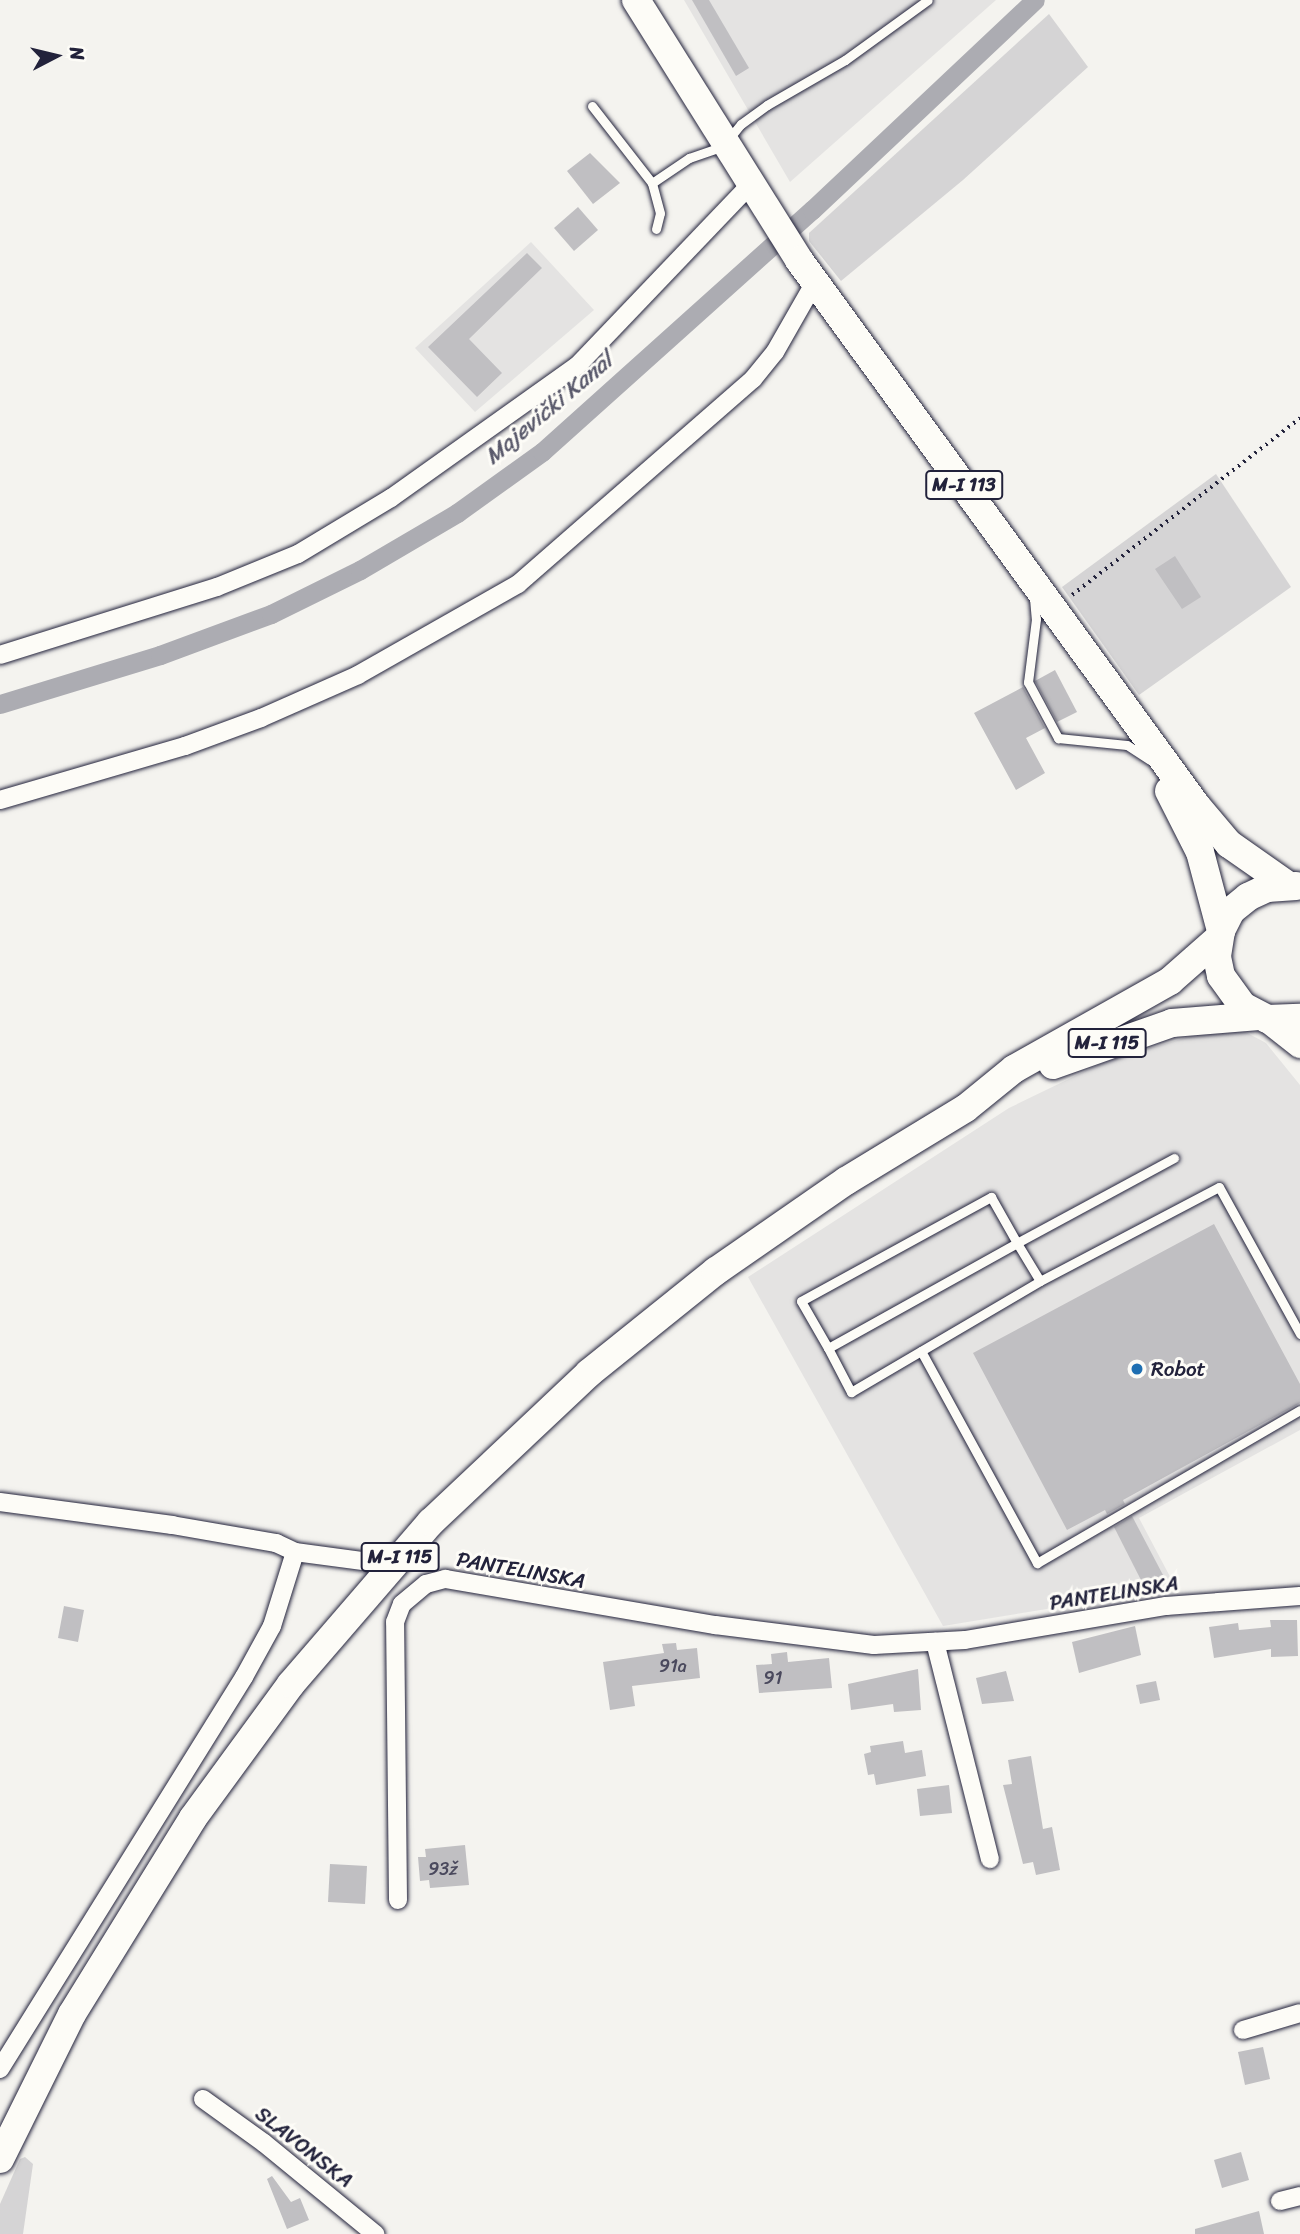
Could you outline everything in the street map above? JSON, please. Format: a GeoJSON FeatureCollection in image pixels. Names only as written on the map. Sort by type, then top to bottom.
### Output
{"type":"FeatureCollection","features":[{"type":"Feature","properties":{"kind":"main road","name":"M-I 113"},"geometry":{"type":"LineString","coordinates":[[636,0],[723,146],[807,271],[1055,608],[1127,712],[1229,844],[1297,887]]}},
{"type":"Feature","properties":{"kind":"main road","name":"M-I 113"},"geometry":{"type":"LineString","coordinates":[[1127,712],[1200,852],[1220,934]]}},
{"type":"Feature","properties":{"kind":"main road","name":"M-I 115"},"geometry":{"type":"LineString","coordinates":[[966,1108],[1014,1069],[1170,981],[1220,934],[1231,911],[1248,897],[1267,888],[1297,887]]}},
{"type":"Feature","properties":{"kind":"main road"},"geometry":{"type":"LineString","coordinates":[[1220,934],[1221,976],[1230,993],[1300,1045]]}},
{"type":"Feature","properties":{"kind":"main road","name":"M-I 115"},"geometry":{"type":"LineString","coordinates":[[0,2159],[79,2003],[193,1818],[291,1684],[393,1565],[546,1411],[638,1332],[802,1210],[966,1108],[1069,1057],[1172,1023],[1263,1017],[1300,1018]]}},
{"type":"Feature","properties":{"kind":"street"},"geometry":{"type":"LineString","coordinates":[[0,655],[217,587],[298,554],[391,498],[577,366],[750,185]]}},
{"type":"Feature","properties":{"kind":"street"},"geometry":{"type":"LineString","coordinates":[[0,800],[185,746],[261,718],[358,675],[518,584],[753,379],[775,352],[807,271]]}},
{"type":"Feature","properties":{"kind":"street"},"geometry":{"type":"LineString","coordinates":[[0,1502],[172,1525],[276,1544],[295,1552],[393,1565]]}},
{"type":"Feature","properties":{"kind":"street"},"geometry":{"type":"LineString","coordinates":[[0,2069],[244,1676],[272,1626],[295,1552]]}},
{"type":"Feature","properties":{"kind":"street","name":"PANTELINSKA"},"geometry":{"type":"LineString","coordinates":[[398,1900],[395,1622],[402,1604],[426,1584],[446,1579],[702,1623],[874,1645],[935,1642],[1166,1606],[1300,1596]]}},
{"type":"Feature","properties":{"kind":"street"},"geometry":{"type":"LineString","coordinates":[[935,1642],[990,1859]]}},
{"type":"Feature","properties":{"kind":"street"},"geometry":{"type":"LineString","coordinates":[[1243,2030],[1300,2013]]}},
{"type":"Feature","properties":{"kind":"street","name":"SLAVONSKA"},"geometry":{"type":"LineString","coordinates":[[203,2099],[264,2143],[375,2234]]}},
{"type":"Feature","properties":{"kind":"street"},"geometry":{"type":"LineString","coordinates":[[1280,2201],[1300,2196]]}},
{"type":"Feature","properties":{"kind":"lane"},"geometry":{"type":"LineString","coordinates":[[652,183],[689,158],[723,146],[741,124],[767,105],[845,60],[928,0]]}},
{"type":"Feature","properties":{"kind":"lane"},"geometry":{"type":"LineString","coordinates":[[592,106],[652,183],[660,213],[656,229]]}},
{"type":"Feature","properties":{"kind":"lane"},"geometry":{"type":"LineString","coordinates":[[1031,576],[1036,619],[1028,682],[1058,738],[1127,745],[1154,762]]}},
{"type":"Feature","properties":{"kind":"lane"},"geometry":{"type":"LineString","coordinates":[[828,1348],[1174,1158]]}},
{"type":"Feature","properties":{"kind":"lane"},"geometry":{"type":"LineString","coordinates":[[1040,1281],[992,1197],[801,1301],[851,1392],[1040,1281],[1219,1187],[1300,1334]]}},
{"type":"Feature","properties":{"kind":"lane"},"geometry":{"type":"LineString","coordinates":[[921,1351],[1037,1563],[1300,1410]]}},
{"type":"Feature","properties":{"kind":"path"},"geometry":{"type":"LineString","coordinates":[[1055,608],[1300,418]]}},
{"type":"Feature","properties":{"kind":"shaded area"},"geometry":{"type":"Polygon","coordinates":[[[684,0],[996,0],[790,182],[684,0]]]}},
{"type":"Feature","properties":{"kind":"shaded area"},"geometry":{"type":"Polygon","coordinates":[[[1049,14],[1088,67],[963,180],[841,281],[809,241],[809,233],[1049,14]]]}},
{"type":"Feature","properties":{"kind":"shaded area"},"geometry":{"type":"Polygon","coordinates":[[[531,242],[594,310],[475,412],[415,348],[531,242]]]}},
{"type":"Feature","properties":{"kind":"shaded area"},"geometry":{"type":"Polygon","coordinates":[[[1216,474],[1291,587],[1139,695],[1062,587],[1216,474]]]}},
{"type":"Feature","properties":{"kind":"shaded area"},"geometry":{"type":"Polygon","coordinates":[[[1238,1028],[1266,1043],[1300,1085],[1300,1430],[1139,1518],[1176,1588],[943,1626],[748,1277],[1009,1108],[1104,1062],[1198,1034],[1238,1028]]]}},
{"type":"Feature","properties":{"kind":"shaded area"},"geometry":{"type":"Polygon","coordinates":[[[25,2157],[33,2164],[23,2234],[0,2234],[0,2204],[20,2159],[25,2157]]]}},
{"type":"Feature","properties":{"kind":"building"},"geometry":{"type":"Polygon","coordinates":[[[692,0],[709,0],[749,68],[736,76],[692,0]]]}},
{"type":"Feature","properties":{"kind":"building"},"geometry":{"type":"Polygon","coordinates":[[[590,153],[620,183],[593,204],[567,171],[590,153]]]}},
{"type":"Feature","properties":{"kind":"building"},"geometry":{"type":"Polygon","coordinates":[[[578,207],[598,230],[574,251],[554,228],[578,207]]]}},
{"type":"Feature","properties":{"kind":"building"},"geometry":{"type":"Polygon","coordinates":[[[527,253],[542,268],[469,339],[502,373],[477,397],[428,347],[527,253]]]}},
{"type":"Feature","properties":{"kind":"building"},"geometry":{"type":"Polygon","coordinates":[[[1175,556],[1201,597],[1182,609],[1155,569],[1175,556]]]}},
{"type":"Feature","properties":{"kind":"building"},"geometry":{"type":"Polygon","coordinates":[[[1055,670],[1077,712],[1057,722],[1035,681],[1055,670]]]}},
{"type":"Feature","properties":{"kind":"building"},"geometry":{"type":"Polygon","coordinates":[[[1023,687],[1045,728],[1026,738],[1045,773],[1016,790],[974,713],[1023,687]]]}},
{"type":"Feature","properties":{"kind":"building","name":"Robot"},"geometry":{"type":"Polygon","coordinates":[[[1214,1224],[1300,1384],[1300,1403],[1123,1500],[1125,1504],[1107,1514],[1105,1510],[1067,1530],[973,1353],[1214,1224]]]}},
{"type":"Feature","properties":{"kind":"building"},"geometry":{"type":"Polygon","coordinates":[[[1132,1516],[1163,1575],[1143,1584],[1114,1527],[1132,1516]]]}},
{"type":"Feature","properties":{"kind":"building"},"geometry":{"type":"Polygon","coordinates":[[[64,1606],[84,1610],[78,1642],[58,1638],[64,1606]]]}},
{"type":"Feature","properties":{"kind":"building"},"geometry":{"type":"Polygon","coordinates":[[[1270,1620],[1297,1620],[1298,1656],[1271,1657],[1271,1649],[1214,1658],[1209,1627],[1238,1623],[1239,1630],[1271,1627],[1270,1620]]]}},
{"type":"Feature","properties":{"kind":"building"},"geometry":{"type":"Polygon","coordinates":[[[1135,1626],[1141,1655],[1079,1673],[1072,1642],[1135,1626]]]}},
{"type":"Feature","properties":{"kind":"building"},"geometry":{"type":"Polygon","coordinates":[[[676,1643],[677,1650],[697,1648],[700,1678],[632,1686],[635,1706],[610,1710],[603,1662],[664,1653],[662,1644],[676,1643]]]}},
{"type":"Feature","properties":{"kind":"building"},"geometry":{"type":"Polygon","coordinates":[[[787,1652],[788,1662],[829,1658],[832,1688],[759,1693],[756,1665],[772,1664],[771,1654],[787,1652]]]}},
{"type":"Feature","properties":{"kind":"building"},"geometry":{"type":"Polygon","coordinates":[[[918,1669],[921,1710],[894,1712],[893,1704],[851,1710],[848,1684],[918,1669]]]}},
{"type":"Feature","properties":{"kind":"building"},"geometry":{"type":"Polygon","coordinates":[[[1006,1671],[1014,1701],[982,1704],[976,1678],[1006,1671]]]}},
{"type":"Feature","properties":{"kind":"building"},"geometry":{"type":"Polygon","coordinates":[[[1156,1681],[1160,1700],[1140,1704],[1136,1685],[1156,1681]]]}},
{"type":"Feature","properties":{"kind":"building"},"geometry":{"type":"Polygon","coordinates":[[[903,1741],[905,1753],[922,1750],[926,1776],[876,1785],[874,1774],[868,1775],[864,1754],[871,1752],[870,1746],[903,1741]]]}},
{"type":"Feature","properties":{"kind":"building"},"geometry":{"type":"Polygon","coordinates":[[[1031,1756],[1043,1829],[1052,1827],[1060,1870],[1036,1875],[1033,1862],[1023,1864],[1003,1785],[1012,1784],[1008,1760],[1031,1756]]]}},
{"type":"Feature","properties":{"kind":"building"},"geometry":{"type":"Polygon","coordinates":[[[949,1785],[952,1813],[920,1816],[917,1789],[949,1785]]]}},
{"type":"Feature","properties":{"kind":"building"},"geometry":{"type":"Polygon","coordinates":[[[465,1845],[469,1885],[430,1888],[429,1880],[420,1881],[418,1857],[426,1857],[425,1849],[465,1845]]]}},
{"type":"Feature","properties":{"kind":"building"},"geometry":{"type":"Polygon","coordinates":[[[330,1864],[367,1866],[365,1904],[328,1902],[330,1864]]]}},
{"type":"Feature","properties":{"kind":"building"},"geometry":{"type":"Polygon","coordinates":[[[1263,2047],[1270,2079],[1245,2085],[1238,2052],[1263,2047]]]}},
{"type":"Feature","properties":{"kind":"building"},"geometry":{"type":"Polygon","coordinates":[[[1241,2152],[1249,2180],[1222,2188],[1214,2160],[1241,2152]]]}},
{"type":"Feature","properties":{"kind":"building"},"geometry":{"type":"Polygon","coordinates":[[[272,2176],[291,2202],[300,2198],[309,2220],[287,2229],[267,2179],[272,2176]]]}},
{"type":"Feature","properties":{"kind":"building"},"geometry":{"type":"Polygon","coordinates":[[[1259,2211],[1264,2234],[1195,2234],[1195,2229],[1259,2211]]]}},
{"type":"Feature","properties":{"kind":"waterway","name":"Majevički Kanal"},"geometry":{"type":"LineString","coordinates":[[0,704],[160,655],[271,614],[360,570],[457,513],[542,452],[812,210],[1035,0]]}},
{"type":"Feature","properties":{"kind":"place","name":"Robot"},"geometry":{"type":"Point","coordinates":[1137,1369]}}]}
